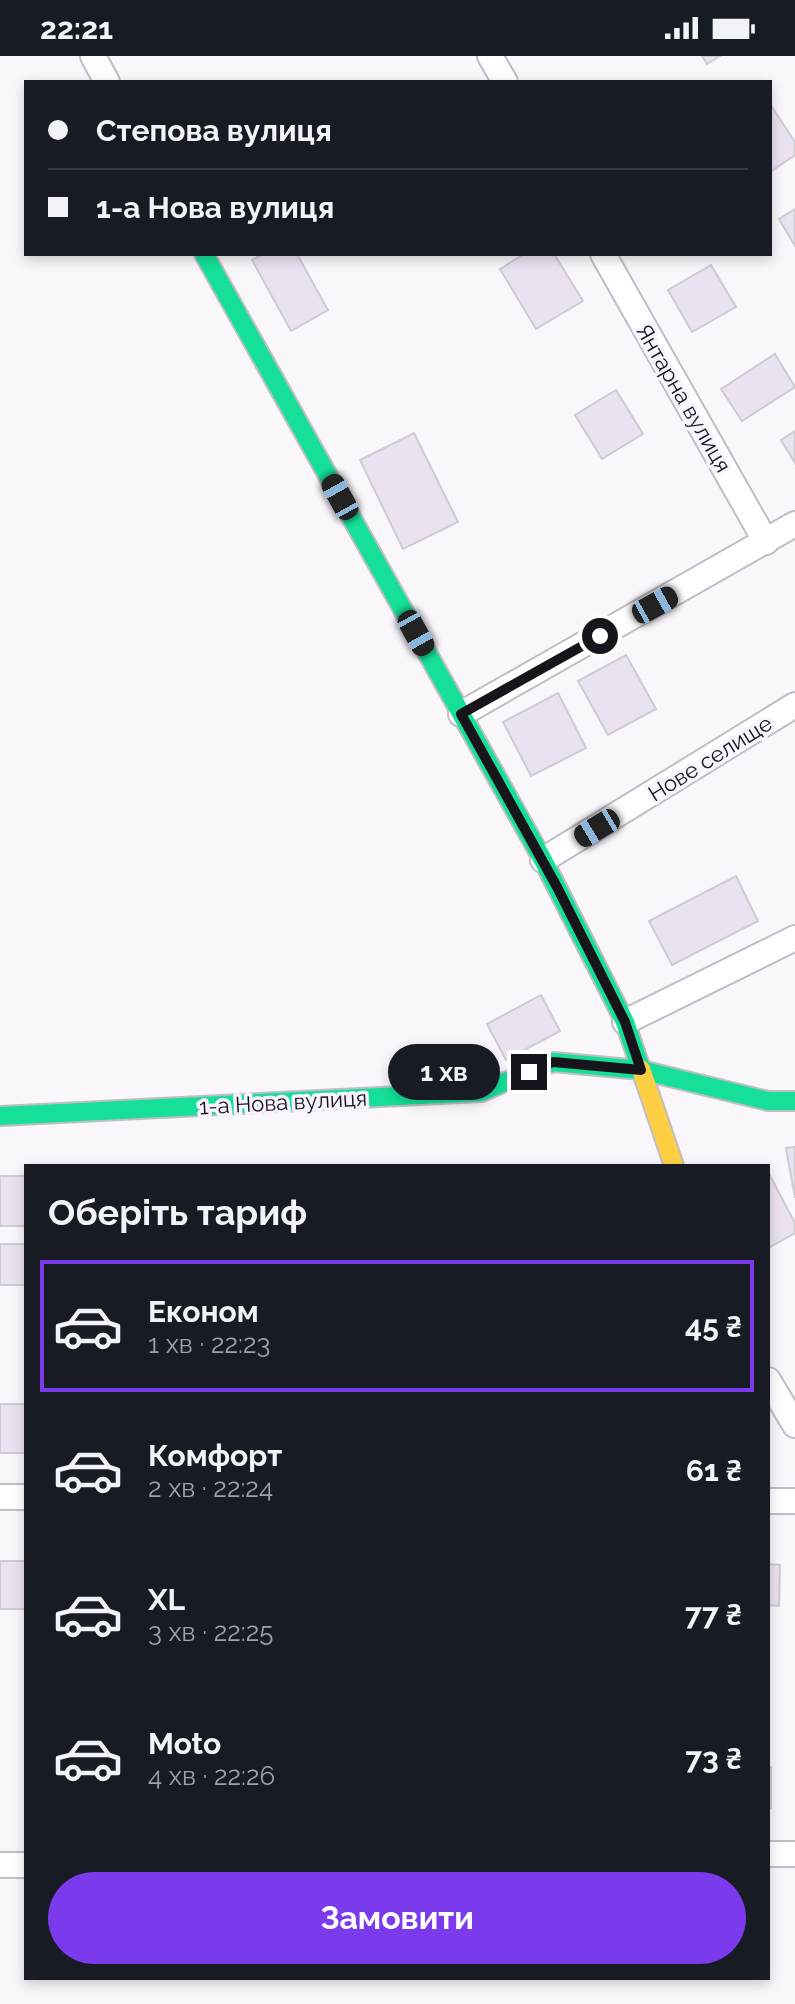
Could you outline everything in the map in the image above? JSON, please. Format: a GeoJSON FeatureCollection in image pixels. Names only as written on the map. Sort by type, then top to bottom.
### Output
{"type":"FeatureCollection","features":[{"type":"Feature","properties":{"kind":"street"},"geometry":{"type":"LineString","coordinates":[[93,56],[106,80]]}},
{"type":"Feature","properties":{"kind":"street"},"geometry":{"type":"LineString","coordinates":[[490,56],[504,80]]}},
{"type":"Feature","properties":{"kind":"street"},"geometry":{"type":"LineString","coordinates":[[205,256],[543,860],[625,1022],[673,1164]]}},
{"type":"Feature","properties":{"kind":"street","name":"Янтарна вулиця"},"geometry":{"type":"LineString","coordinates":[[604,256],[766,542]]}},
{"type":"Feature","properties":{"kind":"street"},"geometry":{"type":"LineString","coordinates":[[461,714],[795,524]]}},
{"type":"Feature","properties":{"kind":"street","name":"Нове селище"},"geometry":{"type":"LineString","coordinates":[[543,860],[795,705]]}},
{"type":"Feature","properties":{"kind":"street"},"geometry":{"type":"LineString","coordinates":[[625,1022],[795,938]]}},
{"type":"Feature","properties":{"kind":"street","name":"1-а Нова вулиця"},"geometry":{"type":"LineString","coordinates":[[0,1116],[481,1092],[553,1062],[641,1070],[768,1101],[795,1101]]}},
{"type":"Feature","properties":{"kind":"street"},"geometry":{"type":"LineString","coordinates":[[770,1383],[795,1425]]}},
{"type":"Feature","properties":{"kind":"street"},"geometry":{"type":"LineString","coordinates":[[0,1497],[24,1497]]}},
{"type":"Feature","properties":{"kind":"street"},"geometry":{"type":"LineString","coordinates":[[770,1501],[795,1501]]}},
{"type":"Feature","properties":{"kind":"street"},"geometry":{"type":"LineString","coordinates":[[770,1854],[795,1854]]}},
{"type":"Feature","properties":{"kind":"street"},"geometry":{"type":"LineString","coordinates":[[0,1865],[24,1865]]}},
{"type":"Feature","properties":{"kind":"building"},"geometry":{"type":"Polygon","coordinates":[[[702,56],[720,56],[707,64],[702,56]]]}},
{"type":"Feature","properties":{"kind":"building"},"geometry":{"type":"Polygon","coordinates":[[[772,107],[795,142],[795,155],[772,171],[772,107]]]}},
{"type":"Feature","properties":{"kind":"building"},"geometry":{"type":"Polygon","coordinates":[[[795,209],[795,246],[779,219],[795,209]]]}},
{"type":"Feature","properties":{"kind":"building"},"geometry":{"type":"Polygon","coordinates":[[[259,256],[298,256],[328,310],[291,331],[252,260],[259,256]]]}},
{"type":"Feature","properties":{"kind":"building"},"geometry":{"type":"Polygon","coordinates":[[[521,256],[555,256],[583,301],[536,329],[500,269],[521,256]]]}},
{"type":"Feature","properties":{"kind":"building"},"geometry":{"type":"Polygon","coordinates":[[[711,265],[736,307],[692,332],[668,290],[711,265]]]}},
{"type":"Feature","properties":{"kind":"building"},"geometry":{"type":"Polygon","coordinates":[[[775,354],[795,387],[742,421],[721,389],[775,354]]]}},
{"type":"Feature","properties":{"kind":"building"},"geometry":{"type":"Polygon","coordinates":[[[616,390],[643,434],[602,459],[575,415],[616,390]]]}},
{"type":"Feature","properties":{"kind":"building"},"geometry":{"type":"Polygon","coordinates":[[[795,431],[795,463],[781,440],[795,431]]]}},
{"type":"Feature","properties":{"kind":"building"},"geometry":{"type":"Polygon","coordinates":[[[414,433],[458,522],[403,549],[360,460],[414,433]]]}},
{"type":"Feature","properties":{"kind":"building"},"geometry":{"type":"Polygon","coordinates":[[[626,655],[656,709],[608,735],[578,681],[626,655]]]}},
{"type":"Feature","properties":{"kind":"building"},"geometry":{"type":"Polygon","coordinates":[[[558,693],[586,748],[531,776],[503,722],[558,693]]]}},
{"type":"Feature","properties":{"kind":"building"},"geometry":{"type":"Polygon","coordinates":[[[736,876],[758,921],[672,965],[649,921],[736,876]]]}},
{"type":"Feature","properties":{"kind":"building"},"geometry":{"type":"Polygon","coordinates":[[[541,995],[560,1031],[506,1060],[487,1024],[541,995]]]}},
{"type":"Feature","properties":{"kind":"building"},"geometry":{"type":"Polygon","coordinates":[[[795,1147],[795,1198],[786,1148],[795,1147]]]}},
{"type":"Feature","properties":{"kind":"building"},"geometry":{"type":"Polygon","coordinates":[[[0,1176],[24,1176],[24,1226],[0,1226],[0,1176]]]}},
{"type":"Feature","properties":{"kind":"building"},"geometry":{"type":"Polygon","coordinates":[[[770,1176],[795,1223],[795,1233],[770,1247],[770,1176]]]}},
{"type":"Feature","properties":{"kind":"building"},"geometry":{"type":"Polygon","coordinates":[[[0,1244],[24,1244],[24,1285],[0,1285],[0,1244]]]}},
{"type":"Feature","properties":{"kind":"building"},"geometry":{"type":"Polygon","coordinates":[[[0,1404],[24,1404],[24,1453],[0,1453],[0,1404]]]}},
{"type":"Feature","properties":{"kind":"building"},"geometry":{"type":"Polygon","coordinates":[[[0,1561],[24,1561],[24,1609],[0,1609],[0,1561]]]}},
{"type":"Feature","properties":{"kind":"building"},"geometry":{"type":"Polygon","coordinates":[[[770,1564],[780,1565],[779,1606],[770,1605],[770,1564]]]}},
{"type":"Feature","properties":{"kind":"building"},"geometry":{"type":"Polygon","coordinates":[[[770,1767],[771,1767],[770,1808],[770,1767]]]}},
{"type":"Feature","properties":{"kind":"traffic: fast"},"geometry":{"type":"LineString","coordinates":[[205,256],[543,860],[625,1022],[641,1069]]}},
{"type":"Feature","properties":{"kind":"traffic: fast"},"geometry":{"type":"LineString","coordinates":[[0,1116],[481,1092],[553,1062],[641,1070],[768,1101],[795,1101]]}},
{"type":"Feature","properties":{"kind":"traffic: slow"},"geometry":{"type":"LineString","coordinates":[[641,1069],[673,1164]]}},
{"type":"Feature","properties":{"kind":"route"},"geometry":{"type":"LineString","coordinates":[[529,1072],[553,1062],[641,1070],[625,1022],[557,887],[461,714],[600,636]]}}]}
